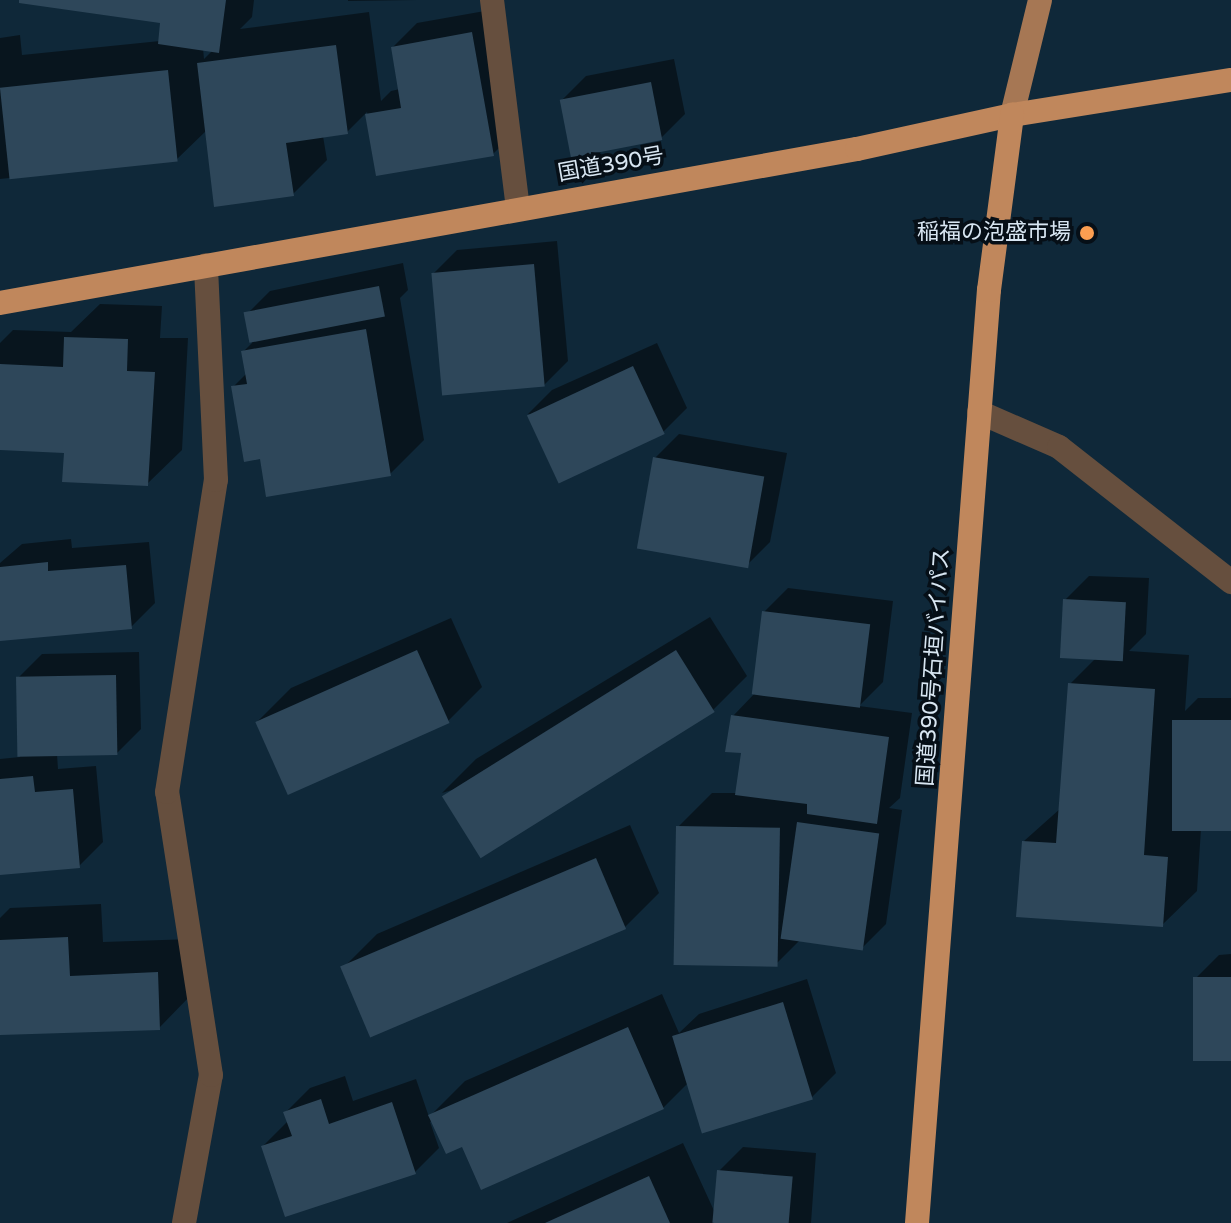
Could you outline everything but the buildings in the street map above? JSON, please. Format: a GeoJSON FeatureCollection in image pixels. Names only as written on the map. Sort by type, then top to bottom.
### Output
{"type":"FeatureCollection","features":[{"type":"Feature","properties":{"kind":"highway","name":"国道390号"},"geometry":{"type":"LineString","coordinates":[[0,303],[857,149],[1012,115],[1231,80]]}},
{"type":"Feature","properties":{"kind":"highway","name":"国道390号石垣バイパス"},"geometry":{"type":"LineString","coordinates":[[917,1223],[995,225],[1012,115]]}},
{"type":"Feature","properties":{"kind":"main road"},"geometry":{"type":"LineString","coordinates":[[1012,115],[1040,0]]}},
{"type":"Feature","properties":{"kind":"street"},"geometry":{"type":"LineString","coordinates":[[492,0],[518,208]]}},
{"type":"Feature","properties":{"kind":"street"},"geometry":{"type":"LineString","coordinates":[[184,1223],[211,1075],[167,792],[216,480],[206,265]]}},
{"type":"Feature","properties":{"kind":"street"},"geometry":{"type":"LineString","coordinates":[[979,412],[1059,447],[1231,582]]}},
{"type":"Feature","properties":{"kind":"place","name":"稲福の泡盛市場"},"geometry":{"type":"Point","coordinates":[1087,233]}}]}
